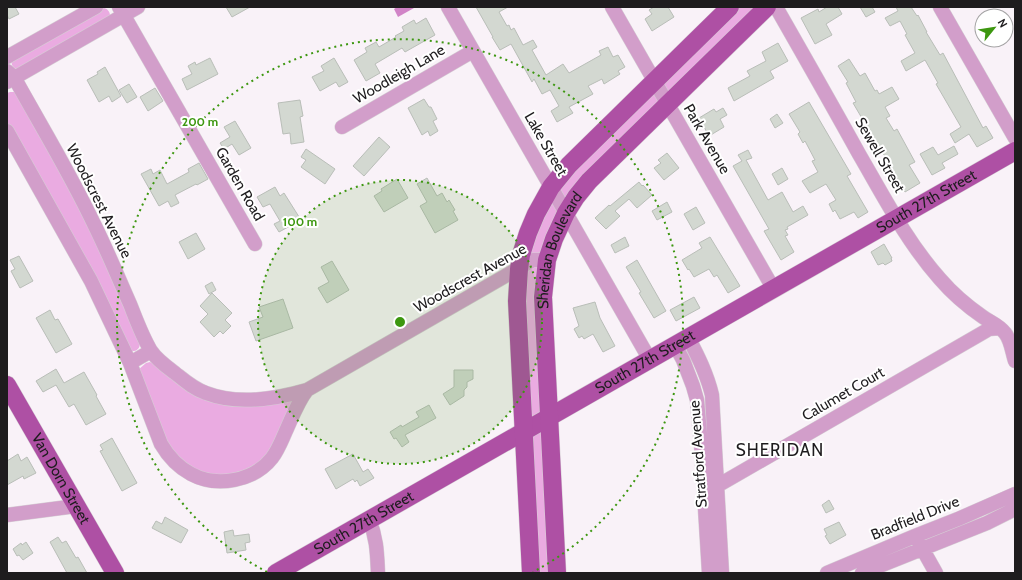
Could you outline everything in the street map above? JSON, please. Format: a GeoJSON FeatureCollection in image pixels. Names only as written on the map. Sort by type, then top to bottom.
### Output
{"type":"FeatureCollection","features":[{"type":"Feature","properties":{"kind":"main road","name":"Sheridan Boulevard"},"geometry":{"type":"LineString","coordinates":[[531,573],[517,301],[521,255],[528,233],[536,214],[551,187],[569,165],[730,7]]}},
{"type":"Feature","properties":{"kind":"main road","name":"Sheridan Boulevard"},"geometry":{"type":"LineString","coordinates":[[557,573],[543,297],[547,260],[554,239],[566,212],[589,181],[767,7]]}},
{"type":"Feature","properties":{"kind":"main road","name":"South 27th Street"},"geometry":{"type":"LineString","coordinates":[[276,573],[1015,151]]}},
{"type":"Feature","properties":{"kind":"main road","name":"Van Dorn Street"},"geometry":{"type":"LineString","coordinates":[[7,385],[114,573]]}},
{"type":"Feature","properties":{"kind":"street"},"geometry":{"type":"LineString","coordinates":[[7,58],[96,7]]}},
{"type":"Feature","properties":{"kind":"street"},"geometry":{"type":"LineString","coordinates":[[9,77],[122,11],[138,7]]}},
{"type":"Feature","properties":{"kind":"street","name":"Lake Street"},"geometry":{"type":"LineString","coordinates":[[448,7],[650,360]]}},
{"type":"Feature","properties":{"kind":"street","name":"Park Avenue"},"geometry":{"type":"LineString","coordinates":[[612,7],[773,288]]}},
{"type":"Feature","properties":{"kind":"street","name":"Sewell Street"},"geometry":{"type":"LineString","coordinates":[[776,7],[911,243],[941,280],[961,299],[1000,328],[1009,339],[1015,361]]}},
{"type":"Feature","properties":{"kind":"street"},"geometry":{"type":"LineString","coordinates":[[940,7],[1015,138]]}},
{"type":"Feature","properties":{"kind":"street","name":"Garden Road"},"geometry":{"type":"LineString","coordinates":[[122,11],[255,244]]}},
{"type":"Feature","properties":{"kind":"street","name":"Woodleigh Lane"},"geometry":{"type":"LineString","coordinates":[[342,127],[473,51]]}},
{"type":"Feature","properties":{"kind":"street","name":"Woodscrest Avenue"},"geometry":{"type":"LineString","coordinates":[[9,77],[82,198],[151,351],[160,361],[192,386],[206,393],[239,400],[254,400],[283,396],[307,390],[533,260],[547,260]]}},
{"type":"Feature","properties":{"kind":"street","name":"Woodscrest Avenue"},"geometry":{"type":"LineString","coordinates":[[7,131],[87,275],[130,363],[161,444],[173,460],[191,474],[211,481],[234,480],[246,477],[265,465],[278,449],[300,400],[307,390]]}},
{"type":"Feature","properties":{"kind":"street"},"geometry":{"type":"LineString","coordinates":[[1000,328],[1015,336]]}},
{"type":"Feature","properties":{"kind":"street","name":"Calumet Court"},"geometry":{"type":"LineString","coordinates":[[704,493],[984,332],[990,329],[1000,328]]}},
{"type":"Feature","properties":{"kind":"street","name":"Stratford Avenue"},"geometry":{"type":"LineString","coordinates":[[681,341],[701,362],[708,379],[712,395],[722,573]]}},
{"type":"Feature","properties":{"kind":"street","name":"Stratford Avenue"},"geometry":{"type":"LineString","coordinates":[[681,341],[683,360],[697,400],[709,573]]}},
{"type":"Feature","properties":{"kind":"street"},"geometry":{"type":"LineString","coordinates":[[130,363],[151,351]]}},
{"type":"Feature","properties":{"kind":"street","name":"Bradfield Drive"},"geometry":{"type":"LineString","coordinates":[[827,573],[1015,494]]}},
{"type":"Feature","properties":{"kind":"street"},"geometry":{"type":"LineString","coordinates":[[7,515],[76,506]]}},
{"type":"Feature","properties":{"kind":"street","name":"Bradfield Drive"},"geometry":{"type":"LineString","coordinates":[[862,573],[987,523],[1015,509]]}},
{"type":"Feature","properties":{"kind":"street"},"geometry":{"type":"LineString","coordinates":[[369,519],[374,530],[376,540],[378,573]]}},
{"type":"Feature","properties":{"kind":"street"},"geometry":{"type":"LineString","coordinates":[[915,536],[936,573]]}},
{"type":"Feature","properties":{"kind":"shaded area"},"geometry":{"type":"Polygon","coordinates":[[[397,7],[414,8],[398,17],[394,9],[397,7]]]}},
{"type":"Feature","properties":{"kind":"shaded area"},"geometry":{"type":"Polygon","coordinates":[[[730,7],[767,7],[589,181],[547,260],[557,573],[531,573],[517,284],[551,187],[730,7]]]}},
{"type":"Feature","properties":{"kind":"shaded area"},"geometry":{"type":"Polygon","coordinates":[[[104,8],[110,13],[110,16],[16,69],[13,66],[12,60],[104,8]]]}},
{"type":"Feature","properties":{"kind":"shaded area"},"geometry":{"type":"Polygon","coordinates":[[[7,93],[18,93],[75,189],[140,343],[136,350],[130,351],[68,231],[7,123],[7,93]]]}},
{"type":"Feature","properties":{"kind":"shaded area"},"geometry":{"type":"Polygon","coordinates":[[[150,362],[189,389],[288,397],[294,401],[266,459],[230,478],[194,473],[170,452],[138,370],[146,363],[150,362]]]}},
{"type":"Feature","properties":{"kind":"building"},"geometry":{"type":"Polygon","coordinates":[[[7,7],[15,7],[19,14],[9,19],[7,15],[7,7]]]}},
{"type":"Feature","properties":{"kind":"building"},"geometry":{"type":"Polygon","coordinates":[[[226,7],[250,7],[232,17],[226,7]]]}},
{"type":"Feature","properties":{"kind":"building"},"geometry":{"type":"Polygon","coordinates":[[[476,7],[508,7],[499,12],[507,26],[509,25],[511,30],[514,28],[523,45],[533,40],[537,47],[532,50],[546,75],[563,64],[569,73],[601,55],[599,51],[608,47],[613,57],[618,55],[625,67],[618,71],[620,74],[604,84],[602,79],[588,86],[593,94],[569,107],[573,113],[557,122],[551,111],[559,106],[550,90],[542,94],[534,79],[532,82],[511,44],[500,50],[476,7]]]}},
{"type":"Feature","properties":{"kind":"building"},"geometry":{"type":"Polygon","coordinates":[[[654,7],[668,7],[674,17],[652,31],[645,19],[652,14],[649,10],[654,7]]]}},
{"type":"Feature","properties":{"kind":"building"},"geometry":{"type":"Polygon","coordinates":[[[827,7],[838,7],[842,14],[826,24],[832,35],[815,44],[801,18],[818,9],[819,12],[827,7]]]}},
{"type":"Feature","properties":{"kind":"building"},"geometry":{"type":"Polygon","coordinates":[[[860,7],[872,7],[875,12],[866,17],[860,7]]]}},
{"type":"Feature","properties":{"kind":"building"},"geometry":{"type":"Polygon","coordinates":[[[896,7],[911,7],[917,16],[918,15],[940,55],[943,53],[983,128],[986,126],[993,138],[977,147],[969,134],[955,143],[950,134],[961,127],[936,84],[938,83],[925,60],[906,71],[901,61],[915,53],[905,35],[907,34],[900,21],[890,26],[885,18],[898,11],[896,7]]]}},
{"type":"Feature","properties":{"kind":"building"},"geometry":{"type":"Polygon","coordinates":[[[426,18],[435,35],[405,52],[402,48],[375,64],[380,73],[366,81],[354,60],[367,52],[365,48],[376,42],[379,47],[404,31],[402,27],[414,20],[416,24],[426,18]]]}},
{"type":"Feature","properties":{"kind":"building"},"geometry":{"type":"Polygon","coordinates":[[[778,43],[788,61],[770,71],[774,78],[734,101],[728,88],[750,76],[747,71],[766,61],[762,52],[778,43]]]}},
{"type":"Feature","properties":{"kind":"building"},"geometry":{"type":"Polygon","coordinates":[[[210,58],[218,74],[187,90],[182,79],[192,74],[188,66],[195,62],[196,65],[210,58]]]}},
{"type":"Feature","properties":{"kind":"building"},"geometry":{"type":"Polygon","coordinates":[[[334,58],[348,82],[339,87],[336,82],[320,91],[312,77],[324,71],[321,66],[334,58]]]}},
{"type":"Feature","properties":{"kind":"building"},"geometry":{"type":"Polygon","coordinates":[[[849,59],[860,76],[865,73],[875,91],[877,90],[879,94],[892,87],[899,99],[885,107],[890,116],[886,118],[894,131],[897,129],[915,162],[909,165],[920,183],[905,192],[853,103],[856,102],[846,83],[848,82],[838,66],[849,59]]]}},
{"type":"Feature","properties":{"kind":"building"},"geometry":{"type":"Polygon","coordinates":[[[105,67],[121,96],[112,102],[109,96],[99,102],[87,80],[98,74],[97,72],[105,67]]]}},
{"type":"Feature","properties":{"kind":"building"},"geometry":{"type":"Polygon","coordinates":[[[129,84],[137,97],[127,103],[119,90],[129,84]]]}},
{"type":"Feature","properties":{"kind":"building"},"geometry":{"type":"Polygon","coordinates":[[[155,88],[163,101],[148,111],[140,97],[155,88]]]}},
{"type":"Feature","properties":{"kind":"building"},"geometry":{"type":"Polygon","coordinates":[[[424,99],[429,107],[431,107],[437,119],[433,121],[438,131],[430,136],[428,131],[422,135],[408,108],[424,99]]]}},
{"type":"Feature","properties":{"kind":"building"},"geometry":{"type":"Polygon","coordinates":[[[300,100],[303,116],[300,117],[304,142],[291,144],[290,133],[283,134],[278,103],[300,100]]]}},
{"type":"Feature","properties":{"kind":"building"},"geometry":{"type":"Polygon","coordinates":[[[809,102],[851,174],[847,176],[868,212],[858,218],[854,212],[840,219],[835,210],[833,212],[829,204],[836,200],[826,184],[810,193],[802,181],[818,172],[812,161],[815,160],[805,141],[803,143],[798,134],[800,132],[789,114],[809,102]]]}},
{"type":"Feature","properties":{"kind":"building"},"geometry":{"type":"Polygon","coordinates":[[[723,108],[727,115],[720,119],[724,127],[709,136],[699,118],[714,109],[716,112],[723,108]]]}},
{"type":"Feature","properties":{"kind":"building"},"geometry":{"type":"Polygon","coordinates":[[[777,114],[783,123],[775,128],[770,119],[777,114]]]}},
{"type":"Feature","properties":{"kind":"building"},"geometry":{"type":"Polygon","coordinates":[[[235,121],[251,148],[239,155],[232,144],[224,149],[220,143],[230,137],[224,127],[235,121]]]}},
{"type":"Feature","properties":{"kind":"building"},"geometry":{"type":"Polygon","coordinates":[[[379,137],[390,147],[364,176],[353,166],[379,137]]]}},
{"type":"Feature","properties":{"kind":"building"},"geometry":{"type":"Polygon","coordinates":[[[954,146],[958,154],[942,163],[945,168],[932,175],[920,154],[933,147],[938,155],[954,146]]]}},
{"type":"Feature","properties":{"kind":"building"},"geometry":{"type":"Polygon","coordinates":[[[306,149],[335,169],[325,184],[301,167],[306,160],[301,157],[306,149]]]}},
{"type":"Feature","properties":{"kind":"building"},"geometry":{"type":"Polygon","coordinates":[[[748,150],[752,158],[746,160],[768,200],[782,192],[793,212],[803,206],[808,215],[787,227],[788,229],[785,230],[788,235],[785,236],[794,252],[781,260],[764,231],[769,229],[733,166],[742,161],[738,155],[748,150]]]}},
{"type":"Feature","properties":{"kind":"building"},"geometry":{"type":"Polygon","coordinates":[[[667,153],[679,168],[664,180],[654,168],[661,163],[658,160],[667,153]]]}},
{"type":"Feature","properties":{"kind":"building"},"geometry":{"type":"Polygon","coordinates":[[[199,163],[208,179],[175,195],[179,203],[171,207],[168,201],[159,206],[141,174],[151,169],[153,174],[160,170],[167,184],[189,172],[188,169],[199,163]]]}},
{"type":"Feature","properties":{"kind":"building"},"geometry":{"type":"Polygon","coordinates":[[[782,168],[788,179],[778,185],[772,174],[782,168]]]}},
{"type":"Feature","properties":{"kind":"building"},"geometry":{"type":"Polygon","coordinates":[[[427,178],[437,196],[442,193],[447,202],[449,200],[455,210],[453,211],[458,220],[435,233],[420,206],[427,202],[417,184],[427,178]]]}},
{"type":"Feature","properties":{"kind":"building"},"geometry":{"type":"Polygon","coordinates":[[[397,179],[408,198],[384,212],[374,196],[382,191],[381,189],[397,179]]]}},
{"type":"Feature","properties":{"kind":"building"},"geometry":{"type":"Polygon","coordinates":[[[639,182],[652,195],[637,208],[629,199],[615,211],[620,216],[606,229],[595,218],[639,182]]]}},
{"type":"Feature","properties":{"kind":"building"},"geometry":{"type":"Polygon","coordinates":[[[275,187],[280,196],[284,193],[301,220],[279,232],[274,224],[280,221],[270,204],[263,207],[257,197],[275,187]]]}},
{"type":"Feature","properties":{"kind":"building"},"geometry":{"type":"Polygon","coordinates":[[[667,202],[672,212],[657,220],[652,211],[667,202]]]}},
{"type":"Feature","properties":{"kind":"building"},"geometry":{"type":"Polygon","coordinates":[[[696,207],[705,223],[693,230],[684,214],[696,207]]]}},
{"type":"Feature","properties":{"kind":"building"},"geometry":{"type":"Polygon","coordinates":[[[196,233],[205,249],[188,259],[179,242],[196,233]]]}},
{"type":"Feature","properties":{"kind":"building"},"geometry":{"type":"Polygon","coordinates":[[[625,237],[629,246],[615,253],[611,245],[625,237]]]}},
{"type":"Feature","properties":{"kind":"building"},"geometry":{"type":"Polygon","coordinates":[[[710,237],[740,286],[728,293],[717,275],[714,277],[709,269],[694,277],[682,260],[702,248],[699,243],[710,237]]]}},
{"type":"Feature","properties":{"kind":"building"},"geometry":{"type":"Polygon","coordinates":[[[884,244],[892,258],[892,261],[885,265],[883,263],[878,265],[871,252],[884,244]]]}},
{"type":"Feature","properties":{"kind":"building"},"geometry":{"type":"Polygon","coordinates":[[[19,256],[33,281],[20,288],[11,271],[15,269],[10,260],[19,256]]]}},
{"type":"Feature","properties":{"kind":"building"},"geometry":{"type":"Polygon","coordinates":[[[637,260],[666,311],[654,318],[626,267],[637,260]]]}},
{"type":"Feature","properties":{"kind":"building"},"geometry":{"type":"Polygon","coordinates":[[[332,261],[349,290],[327,303],[318,288],[329,282],[321,267],[332,261]]]}},
{"type":"Feature","properties":{"kind":"building"},"geometry":{"type":"Polygon","coordinates":[[[212,282],[216,290],[209,294],[205,286],[212,282]]]}},
{"type":"Feature","properties":{"kind":"building"},"geometry":{"type":"Polygon","coordinates":[[[212,293],[232,313],[225,320],[231,326],[223,334],[220,331],[214,337],[200,322],[208,314],[200,306],[212,293]]]}},
{"type":"Feature","properties":{"kind":"building"},"geometry":{"type":"Polygon","coordinates":[[[694,297],[700,308],[676,321],[670,310],[694,297]]]}},
{"type":"Feature","properties":{"kind":"building"},"geometry":{"type":"Polygon","coordinates":[[[283,299],[293,328],[256,341],[249,322],[263,317],[259,307],[283,299]]]}},
{"type":"Feature","properties":{"kind":"building"},"geometry":{"type":"Polygon","coordinates":[[[595,302],[600,318],[615,346],[603,352],[593,334],[584,339],[582,336],[579,338],[574,329],[579,326],[573,308],[595,302]]]}},
{"type":"Feature","properties":{"kind":"building"},"geometry":{"type":"Polygon","coordinates":[[[50,310],[55,320],[58,319],[72,344],[56,353],[36,318],[50,310]]]}},
{"type":"Feature","properties":{"kind":"building"},"geometry":{"type":"Polygon","coordinates":[[[56,369],[64,383],[84,372],[106,414],[86,425],[74,404],[69,407],[56,385],[43,392],[36,381],[56,369]]]}},
{"type":"Feature","properties":{"kind":"building"},"geometry":{"type":"Polygon","coordinates":[[[454,370],[473,370],[473,379],[467,382],[467,387],[464,390],[464,396],[450,405],[443,394],[454,387],[454,370]]]}},
{"type":"Feature","properties":{"kind":"building"},"geometry":{"type":"Polygon","coordinates":[[[429,405],[436,418],[405,435],[409,442],[402,447],[396,438],[394,439],[390,432],[419,417],[416,412],[429,405]]]}},
{"type":"Feature","properties":{"kind":"building"},"geometry":{"type":"Polygon","coordinates":[[[112,438],[137,483],[122,491],[100,451],[103,450],[100,445],[112,438]]]}},
{"type":"Feature","properties":{"kind":"building"},"geometry":{"type":"Polygon","coordinates":[[[18,454],[21,461],[27,457],[36,473],[24,479],[23,476],[7,485],[7,461],[18,454]]]}},
{"type":"Feature","properties":{"kind":"building"},"geometry":{"type":"Polygon","coordinates":[[[353,454],[363,472],[368,469],[374,478],[360,486],[357,480],[355,482],[353,479],[336,489],[325,469],[353,454]]]}},
{"type":"Feature","properties":{"kind":"building"},"geometry":{"type":"Polygon","coordinates":[[[829,500],[834,509],[826,513],[822,505],[829,500]]]}},
{"type":"Feature","properties":{"kind":"building"},"geometry":{"type":"Polygon","coordinates":[[[165,517],[188,530],[181,543],[152,528],[156,521],[162,524],[165,517]]]}},
{"type":"Feature","properties":{"kind":"building"},"geometry":{"type":"Polygon","coordinates":[[[839,522],[846,535],[830,544],[825,536],[827,535],[824,529],[839,522]]]}},
{"type":"Feature","properties":{"kind":"building"},"geometry":{"type":"Polygon","coordinates":[[[233,530],[234,536],[249,534],[250,542],[245,543],[246,550],[227,553],[224,532],[233,530]]]}},
{"type":"Feature","properties":{"kind":"building"},"geometry":{"type":"Polygon","coordinates":[[[58,537],[62,543],[66,541],[76,558],[78,557],[87,573],[67,573],[50,542],[58,537]]]}},
{"type":"Feature","properties":{"kind":"building"},"geometry":{"type":"Polygon","coordinates":[[[26,542],[33,553],[23,560],[19,555],[17,556],[13,549],[21,543],[22,545],[26,542]]]}},
{"type":"Feature","properties":{"kind":"district","name":"SHERIDAN"},"geometry":{"type":"Point","coordinates":[780,450]}}]}
